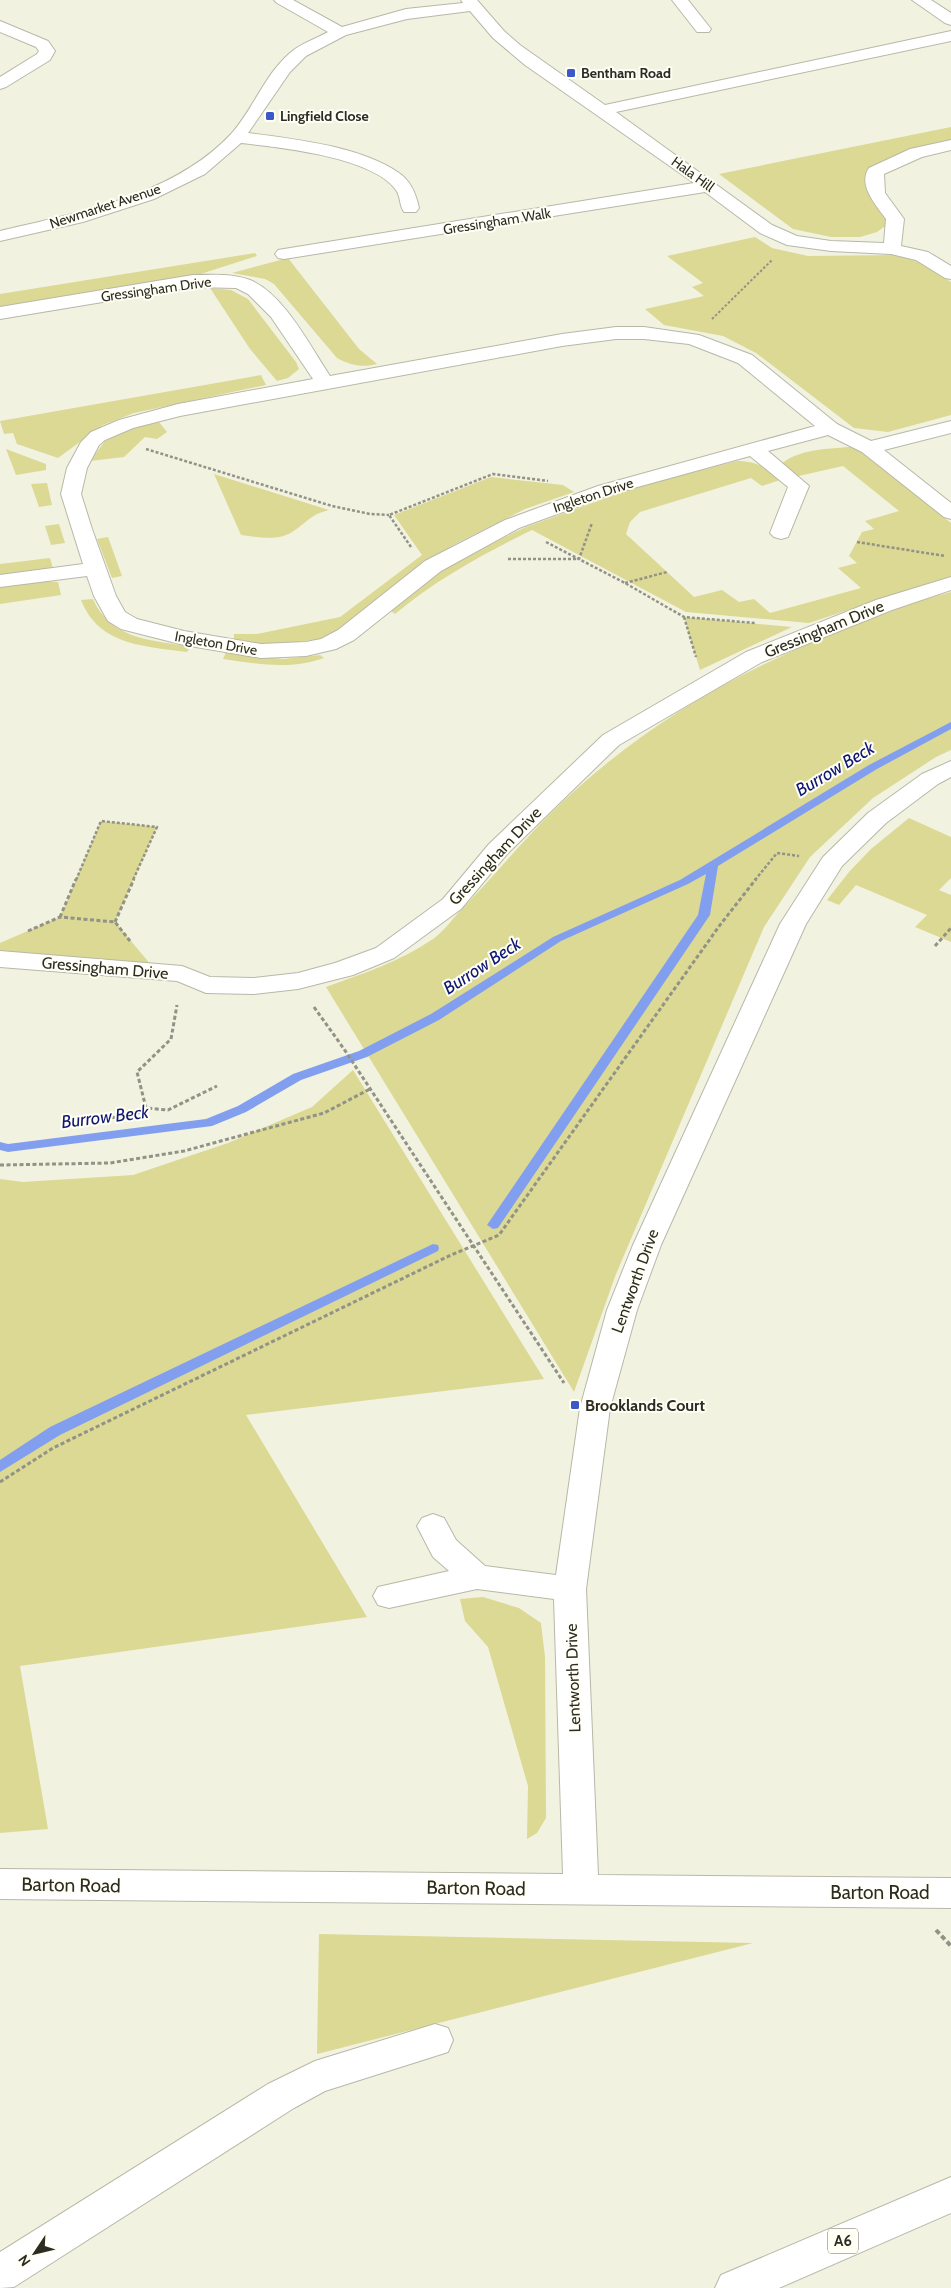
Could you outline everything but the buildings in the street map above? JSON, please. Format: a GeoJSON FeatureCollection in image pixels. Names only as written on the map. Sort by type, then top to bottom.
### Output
{"type":"FeatureCollection","features":[{"type":"Feature","properties":{"kind":"street"},"geometry":{"type":"LineString","coordinates":[[282,0],[340,32]]}},
{"type":"Feature","properties":{"kind":"street"},"geometry":{"type":"LineString","coordinates":[[680,0],[700,26],[717,20]]}},
{"type":"Feature","properties":{"kind":"street"},"geometry":{"type":"LineString","coordinates":[[920,0],[951,20]]}},
{"type":"Feature","properties":{"kind":"street","name":"Newmarket Avenue"},"geometry":{"type":"LineString","coordinates":[[0,236],[77,218],[148,194],[199,170],[237,137],[284,69],[300,53],[340,32],[406,14],[472,3]]}},
{"type":"Feature","properties":{"kind":"street","name":"Hala Hill"},"geometry":{"type":"LineString","coordinates":[[472,3],[517,53],[550,77],[603,110],[766,229],[793,241],[831,246],[891,249],[922,256],[951,274]]}},
{"type":"Feature","properties":{"kind":"street"},"geometry":{"type":"LineString","coordinates":[[0,26],[42,44],[46,51],[44,57],[0,84]]}},
{"type":"Feature","properties":{"kind":"street"},"geometry":{"type":"LineString","coordinates":[[603,110],[951,36]]}},
{"type":"Feature","properties":{"kind":"street"},"geometry":{"type":"LineString","coordinates":[[237,137],[326,150],[377,168],[392,176],[405,188],[410,208]]}},
{"type":"Feature","properties":{"kind":"street"},"geometry":{"type":"LineString","coordinates":[[891,249],[894,241],[895,219],[876,193],[875,172],[916,153],[951,145]]}},
{"type":"Feature","properties":{"kind":"street","name":"Gressingham Walk"},"geometry":{"type":"LineString","coordinates":[[284,254],[709,186]]}},
{"type":"Feature","properties":{"kind":"street","name":"Gressingham Drive"},"geometry":{"type":"LineString","coordinates":[[0,313],[193,281],[220,280],[244,284],[262,296],[281,319],[325,383]]}},
{"type":"Feature","properties":{"kind":"street","name":"Ingleton Drive"},"geometry":{"type":"LineString","coordinates":[[644,333],[692,339],[745,360],[830,428],[605,490],[512,524],[433,566],[346,636],[328,644],[306,648],[261,651],[176,636],[129,624],[116,616],[94,569],[71,494],[77,468],[91,442],[98,436],[126,424],[178,410],[589,336],[644,333]]}},
{"type":"Feature","properties":{"kind":"street"},"geometry":{"type":"LineString","coordinates":[[869,448],[951,427]]}},
{"type":"Feature","properties":{"kind":"street"},"geometry":{"type":"LineString","coordinates":[[830,428],[869,448],[951,513]]}},
{"type":"Feature","properties":{"kind":"street"},"geometry":{"type":"LineString","coordinates":[[752,448],[799,486],[781,533]]}},
{"type":"Feature","properties":{"kind":"street"},"geometry":{"type":"LineString","coordinates":[[0,581],[94,569]]}},
{"type":"Feature","properties":{"kind":"street","name":"Gressingham Drive"},"geometry":{"type":"LineString","coordinates":[[0,959],[182,974],[206,985],[253,986],[298,981],[344,969],[385,953],[452,904],[498,848],[611,740],[754,657],[884,605],[951,583]]}},
{"type":"Feature","properties":{"kind":"street","name":"Lentworth Drive"},"geometry":{"type":"LineString","coordinates":[[580,1889],[570,1589],[595,1408],[622,1310],[647,1245],[793,924],[832,862],[877,818],[930,779],[951,768]]}},
{"type":"Feature","properties":{"kind":"street"},"geometry":{"type":"LineString","coordinates":[[433,1526],[444,1548],[478,1577]]}},
{"type":"Feature","properties":{"kind":"street"},"geometry":{"type":"LineString","coordinates":[[389,1596],[478,1577],[570,1589]]}},
{"type":"Feature","properties":{"kind":"street","name":"Barton Road"},"geometry":{"type":"LineString","coordinates":[[0,1884],[951,1893]]}},
{"type":"Feature","properties":{"kind":"street"},"geometry":{"type":"LineString","coordinates":[[0,2274],[281,2096],[315,2078],[435,2040]]}},
{"type":"Feature","properties":{"kind":"street","name":"A6"},"geometry":{"type":"LineString","coordinates":[[735,2288],[774,2280],[951,2194]]}},
{"type":"Feature","properties":{"kind":"path"},"geometry":{"type":"LineString","coordinates":[[692,339],[793,241]]}},
{"type":"Feature","properties":{"kind":"path"},"geometry":{"type":"LineString","coordinates":[[146,449],[332,506],[388,516],[493,474],[605,490]]}},
{"type":"Feature","properties":{"kind":"path"},"geometry":{"type":"LineString","coordinates":[[388,516],[413,549]]}},
{"type":"Feature","properties":{"kind":"path"},"geometry":{"type":"LineString","coordinates":[[512,524],[625,583],[684,617],[762,624]]}},
{"type":"Feature","properties":{"kind":"path"},"geometry":{"type":"LineString","coordinates":[[857,542],[951,557]]}},
{"type":"Feature","properties":{"kind":"path"},"geometry":{"type":"LineString","coordinates":[[625,583],[667,572]]}},
{"type":"Feature","properties":{"kind":"path"},"geometry":{"type":"LineString","coordinates":[[684,617],[705,686]]}},
{"type":"Feature","properties":{"kind":"path"},"geometry":{"type":"LineString","coordinates":[[60,917],[101,821],[157,827],[115,922]]}},
{"type":"Feature","properties":{"kind":"path"},"geometry":{"type":"LineString","coordinates":[[0,1482],[53,1448],[473,1244],[499,1235],[714,933],[777,853],[802,856]]}},
{"type":"Feature","properties":{"kind":"path"},"geometry":{"type":"LineString","coordinates":[[26,932],[60,917],[115,922],[157,972]]}},
{"type":"Feature","properties":{"kind":"path"},"geometry":{"type":"LineString","coordinates":[[935,946],[951,928]]}},
{"type":"Feature","properties":{"kind":"path"},"geometry":{"type":"LineString","coordinates":[[146,1108],[137,1072],[171,1039],[182,974]]}},
{"type":"Feature","properties":{"kind":"path"},"geometry":{"type":"LineString","coordinates":[[313,1005],[374,1093],[567,1388]]}},
{"type":"Feature","properties":{"kind":"path"},"geometry":{"type":"LineString","coordinates":[[99,1117],[129,1118],[146,1108],[168,1110],[218,1086]]}},
{"type":"Feature","properties":{"kind":"path"},"geometry":{"type":"LineString","coordinates":[[0,1165],[110,1162],[184,1151],[324,1113],[370,1089]]}},
{"type":"Feature","properties":{"kind":"path"},"geometry":{"type":"LineString","coordinates":[[935,1929],[951,1946]]}},
{"type":"Feature","properties":{"kind":"shaded area"},"geometry":{"type":"Polygon","coordinates":[[[951,127],[951,145],[875,172],[895,219],[877,232],[860,237],[831,237],[793,229],[719,174],[951,127]]]}},
{"type":"Feature","properties":{"kind":"shaded area"},"geometry":{"type":"Polygon","coordinates":[[[755,237],[772,248],[808,256],[897,255],[924,264],[951,282],[951,415],[888,432],[854,428],[756,353],[723,336],[664,325],[645,309],[704,296],[692,287],[703,283],[667,256],[755,237]]]}},
{"type":"Feature","properties":{"kind":"shaded area"},"geometry":{"type":"Polygon","coordinates":[[[255,253],[257,256],[188,278],[0,308],[0,294],[255,253]]]}},
{"type":"Feature","properties":{"kind":"shaded area"},"geometry":{"type":"Polygon","coordinates":[[[288,258],[359,349],[377,364],[367,366],[356,365],[337,358],[274,284],[265,279],[232,273],[288,258]]]}},
{"type":"Feature","properties":{"kind":"shaded area"},"geometry":{"type":"Polygon","coordinates":[[[210,288],[231,290],[248,299],[296,362],[299,369],[288,378],[277,381],[250,349],[210,288]]]}},
{"type":"Feature","properties":{"kind":"shaded area"},"geometry":{"type":"Polygon","coordinates":[[[261,375],[266,385],[134,413],[103,425],[58,458],[17,444],[13,433],[4,434],[0,421],[261,375]]]}},
{"type":"Feature","properties":{"kind":"shaded area"},"geometry":{"type":"Polygon","coordinates":[[[159,422],[167,432],[157,439],[145,437],[124,457],[90,461],[105,441],[122,431],[159,422]]]}},
{"type":"Feature","properties":{"kind":"shaded area"},"geometry":{"type":"Polygon","coordinates":[[[850,447],[858,449],[951,523],[951,576],[809,623],[686,612],[532,530],[461,568],[427,589],[395,614],[390,610],[423,582],[469,554],[526,527],[639,486],[737,461],[750,462],[761,466],[783,479],[762,486],[751,478],[640,512],[630,522],[626,534],[694,597],[722,590],[739,602],[754,599],[770,613],[861,588],[838,568],[857,563],[849,556],[862,532],[874,529],[865,521],[899,511],[843,466],[794,477],[780,465],[804,453],[822,449],[850,447]]]}},
{"type":"Feature","properties":{"kind":"shaded area"},"geometry":{"type":"Polygon","coordinates":[[[6,449],[46,464],[46,470],[16,475],[6,449]]]}},
{"type":"Feature","properties":{"kind":"shaded area"},"geometry":{"type":"Polygon","coordinates":[[[214,474],[329,510],[314,516],[289,534],[283,536],[269,538],[241,535],[214,474]]]}},
{"type":"Feature","properties":{"kind":"shaded area"},"geometry":{"type":"Polygon","coordinates":[[[491,477],[563,485],[574,492],[525,509],[455,544],[427,561],[338,630],[320,639],[274,645],[234,640],[234,634],[257,634],[340,617],[422,555],[394,515],[491,477]]]}},
{"type":"Feature","properties":{"kind":"shaded area"},"geometry":{"type":"Polygon","coordinates":[[[47,483],[52,505],[39,507],[31,484],[47,483]]]}},
{"type":"Feature","properties":{"kind":"shaded area"},"geometry":{"type":"Polygon","coordinates":[[[59,524],[65,543],[51,545],[45,526],[59,524]]]}},
{"type":"Feature","properties":{"kind":"shaded area"},"geometry":{"type":"Polygon","coordinates":[[[108,537],[122,576],[112,578],[97,539],[108,537]]]}},
{"type":"Feature","properties":{"kind":"shaded area"},"geometry":{"type":"Polygon","coordinates":[[[50,558],[53,568],[0,576],[0,564],[50,558]]]}},
{"type":"Feature","properties":{"kind":"shaded area"},"geometry":{"type":"Polygon","coordinates":[[[41,581],[58,582],[61,595],[0,604],[0,587],[41,581]]]}},
{"type":"Feature","properties":{"kind":"shaded area"},"geometry":{"type":"Polygon","coordinates":[[[951,592],[951,750],[936,757],[873,798],[810,857],[764,927],[616,1274],[574,1392],[326,987],[395,960],[421,947],[437,936],[549,815],[583,783],[655,727],[733,680],[773,660],[815,641],[904,606],[951,592]]]}},
{"type":"Feature","properties":{"kind":"shaded area"},"geometry":{"type":"Polygon","coordinates":[[[93,599],[100,612],[109,622],[120,629],[144,639],[186,646],[189,649],[187,652],[155,648],[125,641],[111,635],[99,627],[89,615],[81,600],[93,599]]]}},
{"type":"Feature","properties":{"kind":"shaded area"},"geometry":{"type":"Polygon","coordinates":[[[684,617],[792,627],[700,670],[684,617]]]}},
{"type":"Feature","properties":{"kind":"shaded area"},"geometry":{"type":"Polygon","coordinates":[[[226,652],[283,659],[320,655],[324,658],[299,664],[274,665],[223,659],[226,652]]]}},
{"type":"Feature","properties":{"kind":"shaded area"},"geometry":{"type":"Polygon","coordinates":[[[909,818],[951,837],[951,878],[939,890],[951,895],[951,942],[915,927],[927,915],[856,885],[839,905],[827,900],[849,872],[871,849],[909,818]]]}},
{"type":"Feature","properties":{"kind":"shaded area"},"geometry":{"type":"Polygon","coordinates":[[[101,821],[157,827],[115,922],[157,972],[0,959],[0,943],[60,917],[101,821]]]}},
{"type":"Feature","properties":{"kind":"shaded area"},"geometry":{"type":"Polygon","coordinates":[[[353,1070],[544,1379],[246,1415],[367,1617],[20,1666],[48,1829],[0,1833],[0,1179],[23,1182],[133,1175],[228,1143],[312,1107],[353,1070]]]}},
{"type":"Feature","properties":{"kind":"shaded area"},"geometry":{"type":"Polygon","coordinates":[[[483,1597],[519,1608],[541,1623],[545,1657],[546,1818],[537,1833],[527,1839],[528,1786],[488,1647],[465,1621],[460,1599],[483,1597]]]}},
{"type":"Feature","properties":{"kind":"shaded area"},"geometry":{"type":"Polygon","coordinates":[[[319,1934],[753,1943],[317,2054],[319,1934]]]}},
{"type":"Feature","properties":{"kind":"waterway","name":"Burrow Beck"},"geometry":{"type":"LineString","coordinates":[[713,864],[873,767],[951,725]]}},
{"type":"Feature","properties":{"kind":"waterway","name":"Burrow Beck"},"geometry":{"type":"LineString","coordinates":[[0,1146],[8,1148],[208,1123],[242,1109],[297,1077],[363,1054],[435,1017],[557,939],[684,882],[713,864]]}},
{"type":"Feature","properties":{"kind":"waterway"},"geometry":{"type":"LineString","coordinates":[[493,1225],[704,915],[713,864]]}},
{"type":"Feature","properties":{"kind":"waterway"},"geometry":{"type":"LineString","coordinates":[[0,1467],[55,1431],[433,1248]]}},
{"type":"Feature","properties":{"kind":"place","name":"Bentham Road"},"geometry":{"type":"Point","coordinates":[571,73]}},
{"type":"Feature","properties":{"kind":"place","name":"Lingfield Close"},"geometry":{"type":"Point","coordinates":[270,116]}},
{"type":"Feature","properties":{"kind":"place","name":"Brooklands Court"},"geometry":{"type":"Point","coordinates":[575,1405]}}]}
